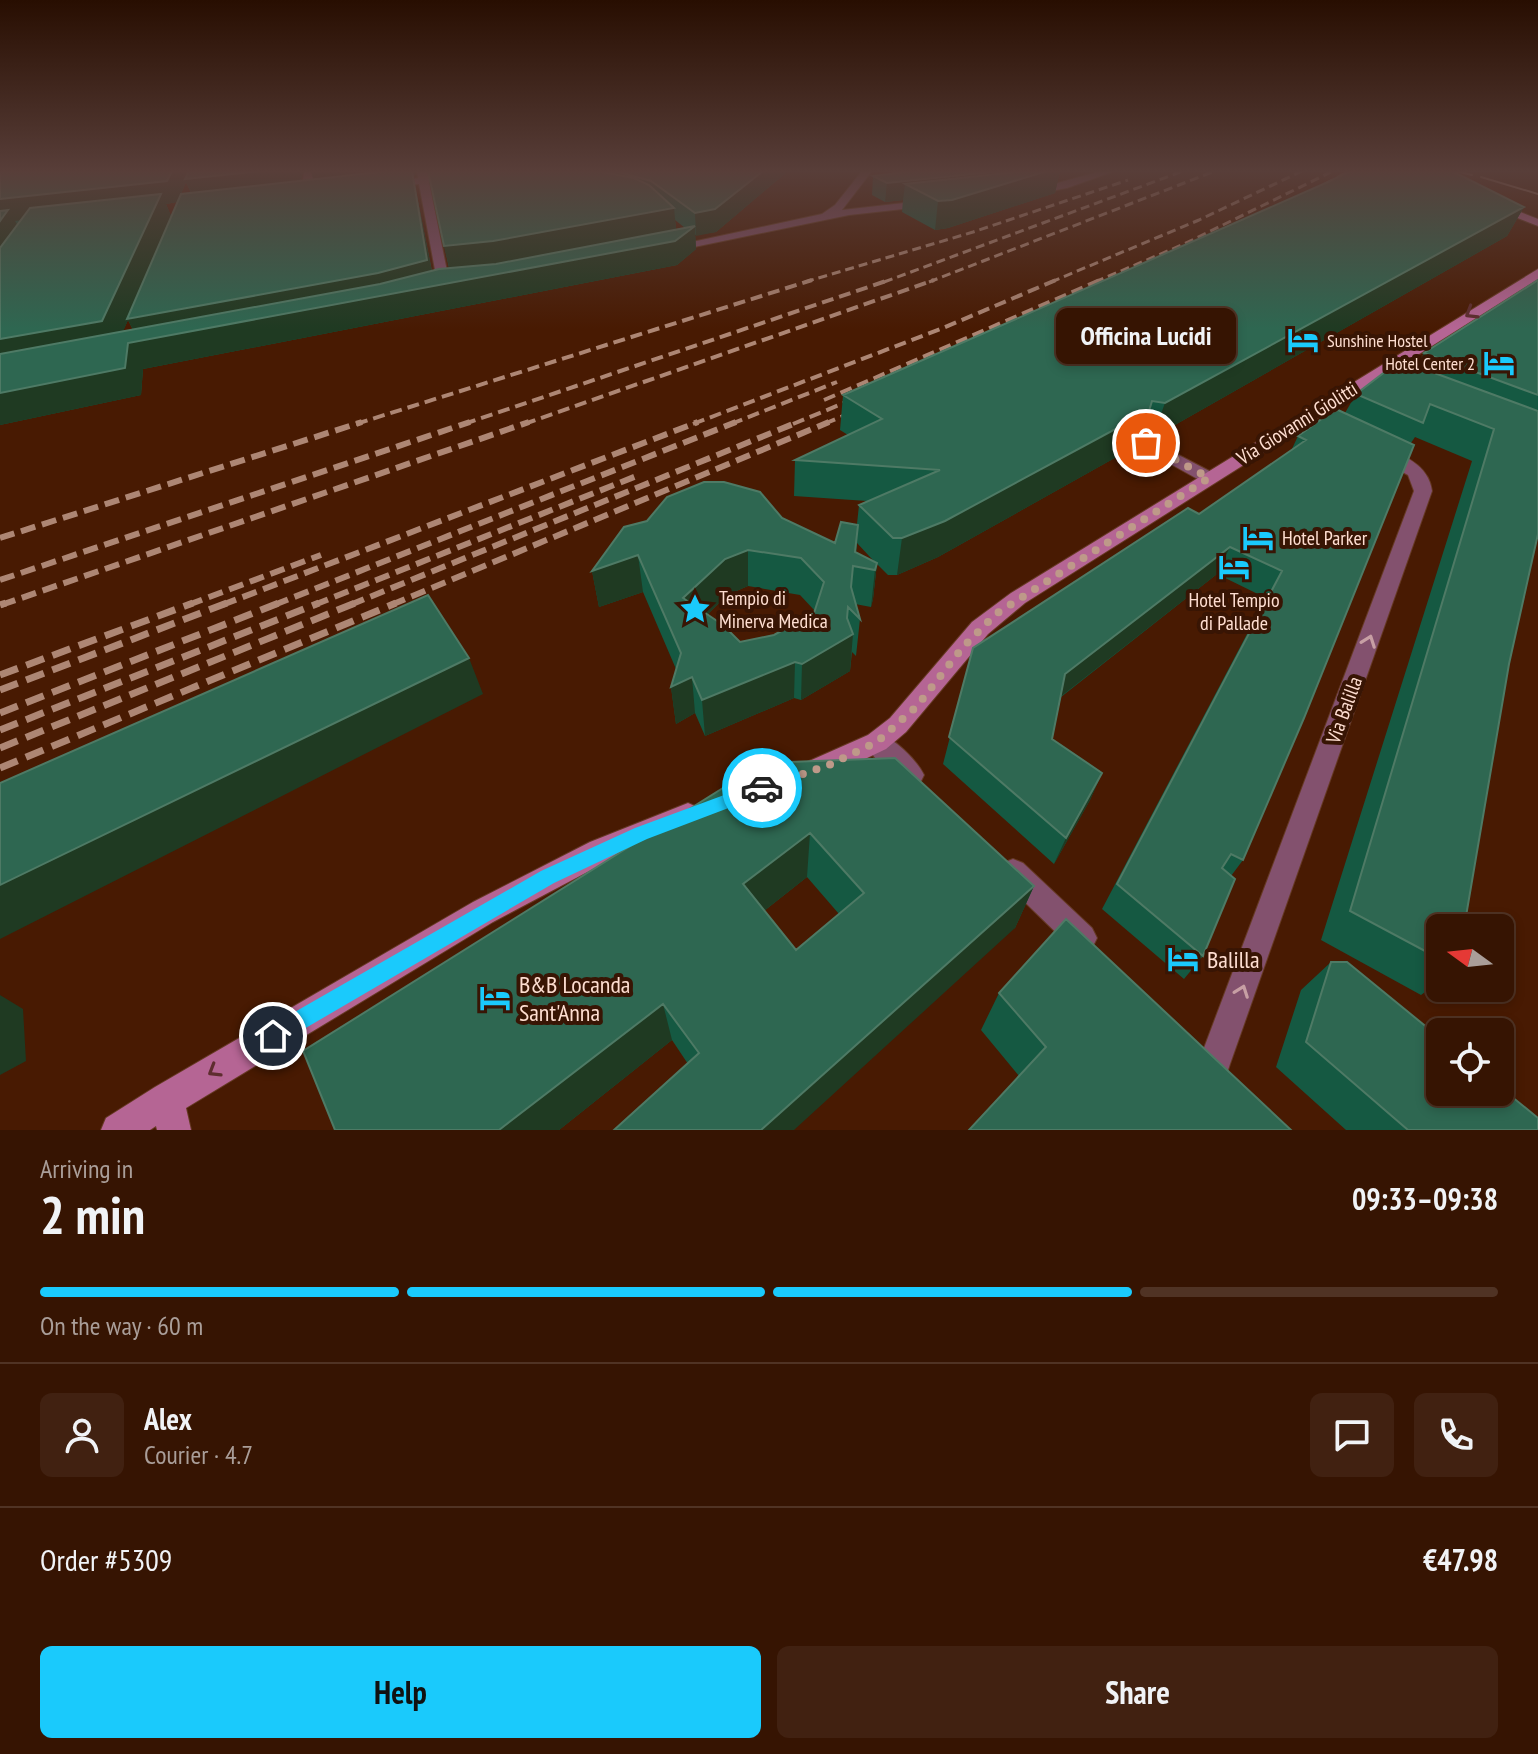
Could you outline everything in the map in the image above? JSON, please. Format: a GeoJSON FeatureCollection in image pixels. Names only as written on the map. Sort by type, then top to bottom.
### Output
{"type":"FeatureCollection","features":[{"type":"Feature","properties":{"kind":"main road"},"geometry":{"type":"LineString","coordinates":[[1518,224],[1538,237]]}},
{"type":"Feature","properties":{"kind":"main road","name":"Via Giovanni Giolitti"},"geometry":{"type":"LineString","coordinates":[[800,775],[877,742],[917,706],[963,647],[996,614],[1538,273]]}},
{"type":"Feature","properties":{"kind":"main road"},"geometry":{"type":"LineString","coordinates":[[118,1130],[170,1115],[548,877],[600,851],[712,806]]}},
{"type":"Feature","properties":{"kind":"street"},"geometry":{"type":"LineString","coordinates":[[432,224],[444,286]]}},
{"type":"Feature","properties":{"kind":"street"},"geometry":{"type":"LineString","coordinates":[[651,252],[688,239],[782,224]]}},
{"type":"Feature","properties":{"kind":"street"},"geometry":{"type":"LineString","coordinates":[[428,292],[444,286],[463,286]]}},
{"type":"Feature","properties":{"kind":"street"},"geometry":{"type":"LineString","coordinates":[[1371,377],[1388,385]]}},
{"type":"Feature","properties":{"kind":"street"},"geometry":{"type":"LineString","coordinates":[[1306,418],[1338,432]]}},
{"type":"Feature","properties":{"kind":"street"},"geometry":{"type":"LineString","coordinates":[[1146,443],[1209,478]]}},
{"type":"Feature","properties":{"kind":"street","name":"Via Balilla"},"geometry":{"type":"LineString","coordinates":[[1191,1042],[1224,1073],[1423,491],[1423,481],[1415,471],[1363,444]]}},
{"type":"Feature","properties":{"kind":"street"},"geometry":{"type":"LineString","coordinates":[[877,742],[931,795]]}},
{"type":"Feature","properties":{"kind":"street"},"geometry":{"type":"LineString","coordinates":[[988,848],[1101,956]]}},
{"type":"Feature","properties":{"kind":"building"},"geometry":{"type":"Polygon","coordinates":[[[18,224],[147,224],[102,321],[0,339],[0,248],[18,224]]]}},
{"type":"Feature","properties":{"kind":"building"},"geometry":{"type":"Polygon","coordinates":[[[168,224],[421,224],[427,260],[378,273],[127,319],[168,224]]]}},
{"type":"Feature","properties":{"kind":"building"},"geometry":{"type":"Polygon","coordinates":[[[439,224],[588,224],[493,241],[444,246],[439,224]]]}},
{"type":"Feature","properties":{"kind":"building"},"geometry":{"type":"Polygon","coordinates":[[[1233,224],[1493,224],[1165,403],[1152,401],[1149,411],[945,521],[902,538],[893,538],[859,505],[940,470],[795,460],[882,419],[843,395],[1233,224]]]}},
{"type":"Feature","properties":{"kind":"building"},"geometry":{"type":"Polygon","coordinates":[[[695,226],[675,241],[128,343],[125,368],[0,393],[0,354],[380,284],[439,269],[496,264],[695,226]]]}},
{"type":"Feature","properties":{"kind":"building"},"geometry":{"type":"Polygon","coordinates":[[[1538,280],[1538,395],[1424,353],[1538,280]]]}},
{"type":"Feature","properties":{"kind":"building"},"geometry":{"type":"Polygon","coordinates":[[[1410,364],[1538,411],[1538,534],[1509,664],[1466,914],[1426,914],[1426,952],[1350,911],[1494,429],[1430,404],[1423,423],[1356,394],[1394,365],[1404,369],[1410,364]]]}},
{"type":"Feature","properties":{"kind":"building"},"geometry":{"type":"Polygon","coordinates":[[[1338,410],[1414,445],[1243,860],[1231,854],[1222,868],[1235,879],[1203,956],[1117,884],[1282,571],[1230,547],[1065,674],[1052,739],[1102,773],[1066,838],[949,737],[973,648],[1188,508],[1199,514],[1306,440],[1298,436],[1338,410]]]}},
{"type":"Feature","properties":{"kind":"building"},"geometry":{"type":"Polygon","coordinates":[[[704,482],[724,482],[760,492],[782,518],[835,543],[841,522],[858,525],[855,552],[877,563],[875,570],[853,566],[851,587],[860,619],[848,607],[847,618],[853,634],[802,664],[795,662],[702,700],[692,677],[671,687],[681,653],[638,555],[592,571],[624,527],[647,521],[667,497],[704,482]],[[748,550],[725,559],[683,598],[723,625],[740,642],[774,635],[814,613],[824,582],[801,558],[748,550]]]}},
{"type":"Feature","properties":{"kind":"building"},"geometry":{"type":"Polygon","coordinates":[[[428,595],[469,658],[0,885],[0,783],[428,595]]]}},
{"type":"Feature","properties":{"kind":"building"},"geometry":{"type":"Polygon","coordinates":[[[895,758],[1034,886],[761,1130],[614,1130],[699,1053],[663,1004],[499,1130],[335,1130],[303,1051],[763,763],[895,758]],[[810,833],[743,884],[796,950],[864,893],[810,833]]]}},
{"type":"Feature","properties":{"kind":"building"},"geometry":{"type":"Polygon","coordinates":[[[1066,919],[1291,1130],[969,1130],[1046,1047],[999,993],[1066,919]]]}},
{"type":"Feature","properties":{"kind":"building"},"geometry":{"type":"Polygon","coordinates":[[[1331,962],[1347,962],[1426,1027],[1426,1106],[1514,1106],[1514,1098],[1538,1118],[1538,1130],[1408,1130],[1306,1042],[1331,962]]]}},
{"type":"Feature","properties":{"kind":"railway"},"geometry":{"type":"LineString","coordinates":[[805,282],[998,224]]}},
{"type":"Feature","properties":{"kind":"railway"},"geometry":{"type":"LineString","coordinates":[[884,282],[1041,224]]}},
{"type":"Feature","properties":{"kind":"railway"},"geometry":{"type":"LineString","coordinates":[[929,282],[1079,224]]}},
{"type":"Feature","properties":{"kind":"railway"},"geometry":{"type":"LineString","coordinates":[[1051,282],[1190,224]]}},
{"type":"Feature","properties":{"kind":"railway"},"geometry":{"type":"LineString","coordinates":[[1095,282],[1225,224]]}},
{"type":"Feature","properties":{"kind":"railway"},"geometry":{"type":"LineString","coordinates":[[356,424],[812,280]]}},
{"type":"Feature","properties":{"kind":"railway"},"geometry":{"type":"LineString","coordinates":[[464,424],[889,280]]}},
{"type":"Feature","properties":{"kind":"railway"},"geometry":{"type":"LineString","coordinates":[[524,424],[934,280]]}},
{"type":"Feature","properties":{"kind":"railway"},"geometry":{"type":"LineString","coordinates":[[693,424],[943,328],[1056,280]]}},
{"type":"Feature","properties":{"kind":"railway"},"geometry":{"type":"LineString","coordinates":[[824,400],[1100,280]]}},
{"type":"Feature","properties":{"kind":"railway"},"geometry":{"type":"LineString","coordinates":[[731,424],[837,382]]}},
{"type":"Feature","properties":{"kind":"railway"},"geometry":{"type":"LineString","coordinates":[[793,424],[844,403]]}},
{"type":"Feature","properties":{"kind":"railway"},"geometry":{"type":"LineString","coordinates":[[824,424],[860,409]]}},
{"type":"Feature","properties":{"kind":"railway"},"geometry":{"type":"LineString","coordinates":[[0,538],[362,422]]}},
{"type":"Feature","properties":{"kind":"railway"},"geometry":{"type":"LineString","coordinates":[[0,580],[470,422]]}},
{"type":"Feature","properties":{"kind":"railway"},"geometry":{"type":"LineString","coordinates":[[1,605],[529,422]]}},
{"type":"Feature","properties":{"kind":"railway"},"geometry":{"type":"LineString","coordinates":[[222,605],[698,422]]}},
{"type":"Feature","properties":{"kind":"railway"},"geometry":{"type":"LineString","coordinates":[[274,605],[736,422]]}},
{"type":"Feature","properties":{"kind":"railway"},"geometry":{"type":"LineString","coordinates":[[350,605],[798,422]]}},
{"type":"Feature","properties":{"kind":"railway"},"geometry":{"type":"LineString","coordinates":[[391,605],[829,422]]}},
{"type":"Feature","properties":{"kind":"railway"},"geometry":{"type":"LineString","coordinates":[[319,603],[639,475]]}},
{"type":"Feature","properties":{"kind":"railway"},"geometry":{"type":"LineString","coordinates":[[188,605],[321,555]]}},
{"type":"Feature","properties":{"kind":"railway"},"geometry":{"type":"LineString","coordinates":[[0,605],[6,603]]}},
{"type":"Feature","properties":{"kind":"railway"},"geometry":{"type":"LineString","coordinates":[[0,675],[193,603]]}},
{"type":"Feature","properties":{"kind":"railway"},"geometry":{"type":"LineString","coordinates":[[0,690],[227,603]]}},
{"type":"Feature","properties":{"kind":"railway"},"geometry":{"type":"LineString","coordinates":[[0,713],[279,603]]}},
{"type":"Feature","properties":{"kind":"railway"},"geometry":{"type":"LineString","coordinates":[[0,730],[319,603]]}},
{"type":"Feature","properties":{"kind":"railway"},"geometry":{"type":"LineString","coordinates":[[314,605],[319,603]]}},
{"type":"Feature","properties":{"kind":"railway"},"geometry":{"type":"LineString","coordinates":[[0,748],[355,603]]}},
{"type":"Feature","properties":{"kind":"railway"},"geometry":{"type":"LineString","coordinates":[[0,768],[396,603]]}},
{"type":"Feature","properties":{"kind":"way so far"},"geometry":{"type":"LineString","coordinates":[[762,788],[829,765],[877,742],[917,706],[963,647],[996,614],[1209,478],[1146,443]]}},
{"type":"Feature","properties":{"kind":"place","name":"Sunshine Hostel"},"geometry":{"type":"Point","coordinates":[1303,340]}},
{"type":"Feature","properties":{"kind":"place","name":"Hotel Center 2"},"geometry":{"type":"Point","coordinates":[1499,363]}},
{"type":"Feature","properties":{"kind":"place","name":"Officina Lucidi"},"geometry":{"type":"Point","coordinates":[1146,443]}},
{"type":"Feature","properties":{"kind":"place","name":"Hotel Parker"},"geometry":{"type":"Point","coordinates":[1258,538]}},
{"type":"Feature","properties":{"kind":"place","name":"Hotel Tempio di Pallade"},"geometry":{"type":"Point","coordinates":[1234,567]}},
{"type":"Feature","properties":{"kind":"place","name":"Tempio di Minerva Medica"},"geometry":{"type":"Point","coordinates":[695,609]}},
{"type":"Feature","properties":{"kind":"place","name":"Balilla"},"geometry":{"type":"Point","coordinates":[1183,959]}},
{"type":"Feature","properties":{"kind":"place","name":"B&B Locanda Sant'Anna"},"geometry":{"type":"Point","coordinates":[495,998]}},
{"type":"Feature","properties":{"kind":"route"},"geometry":{"type":"LineString","coordinates":[[273,1036],[548,877],[600,851],[762,788]]}}]}
